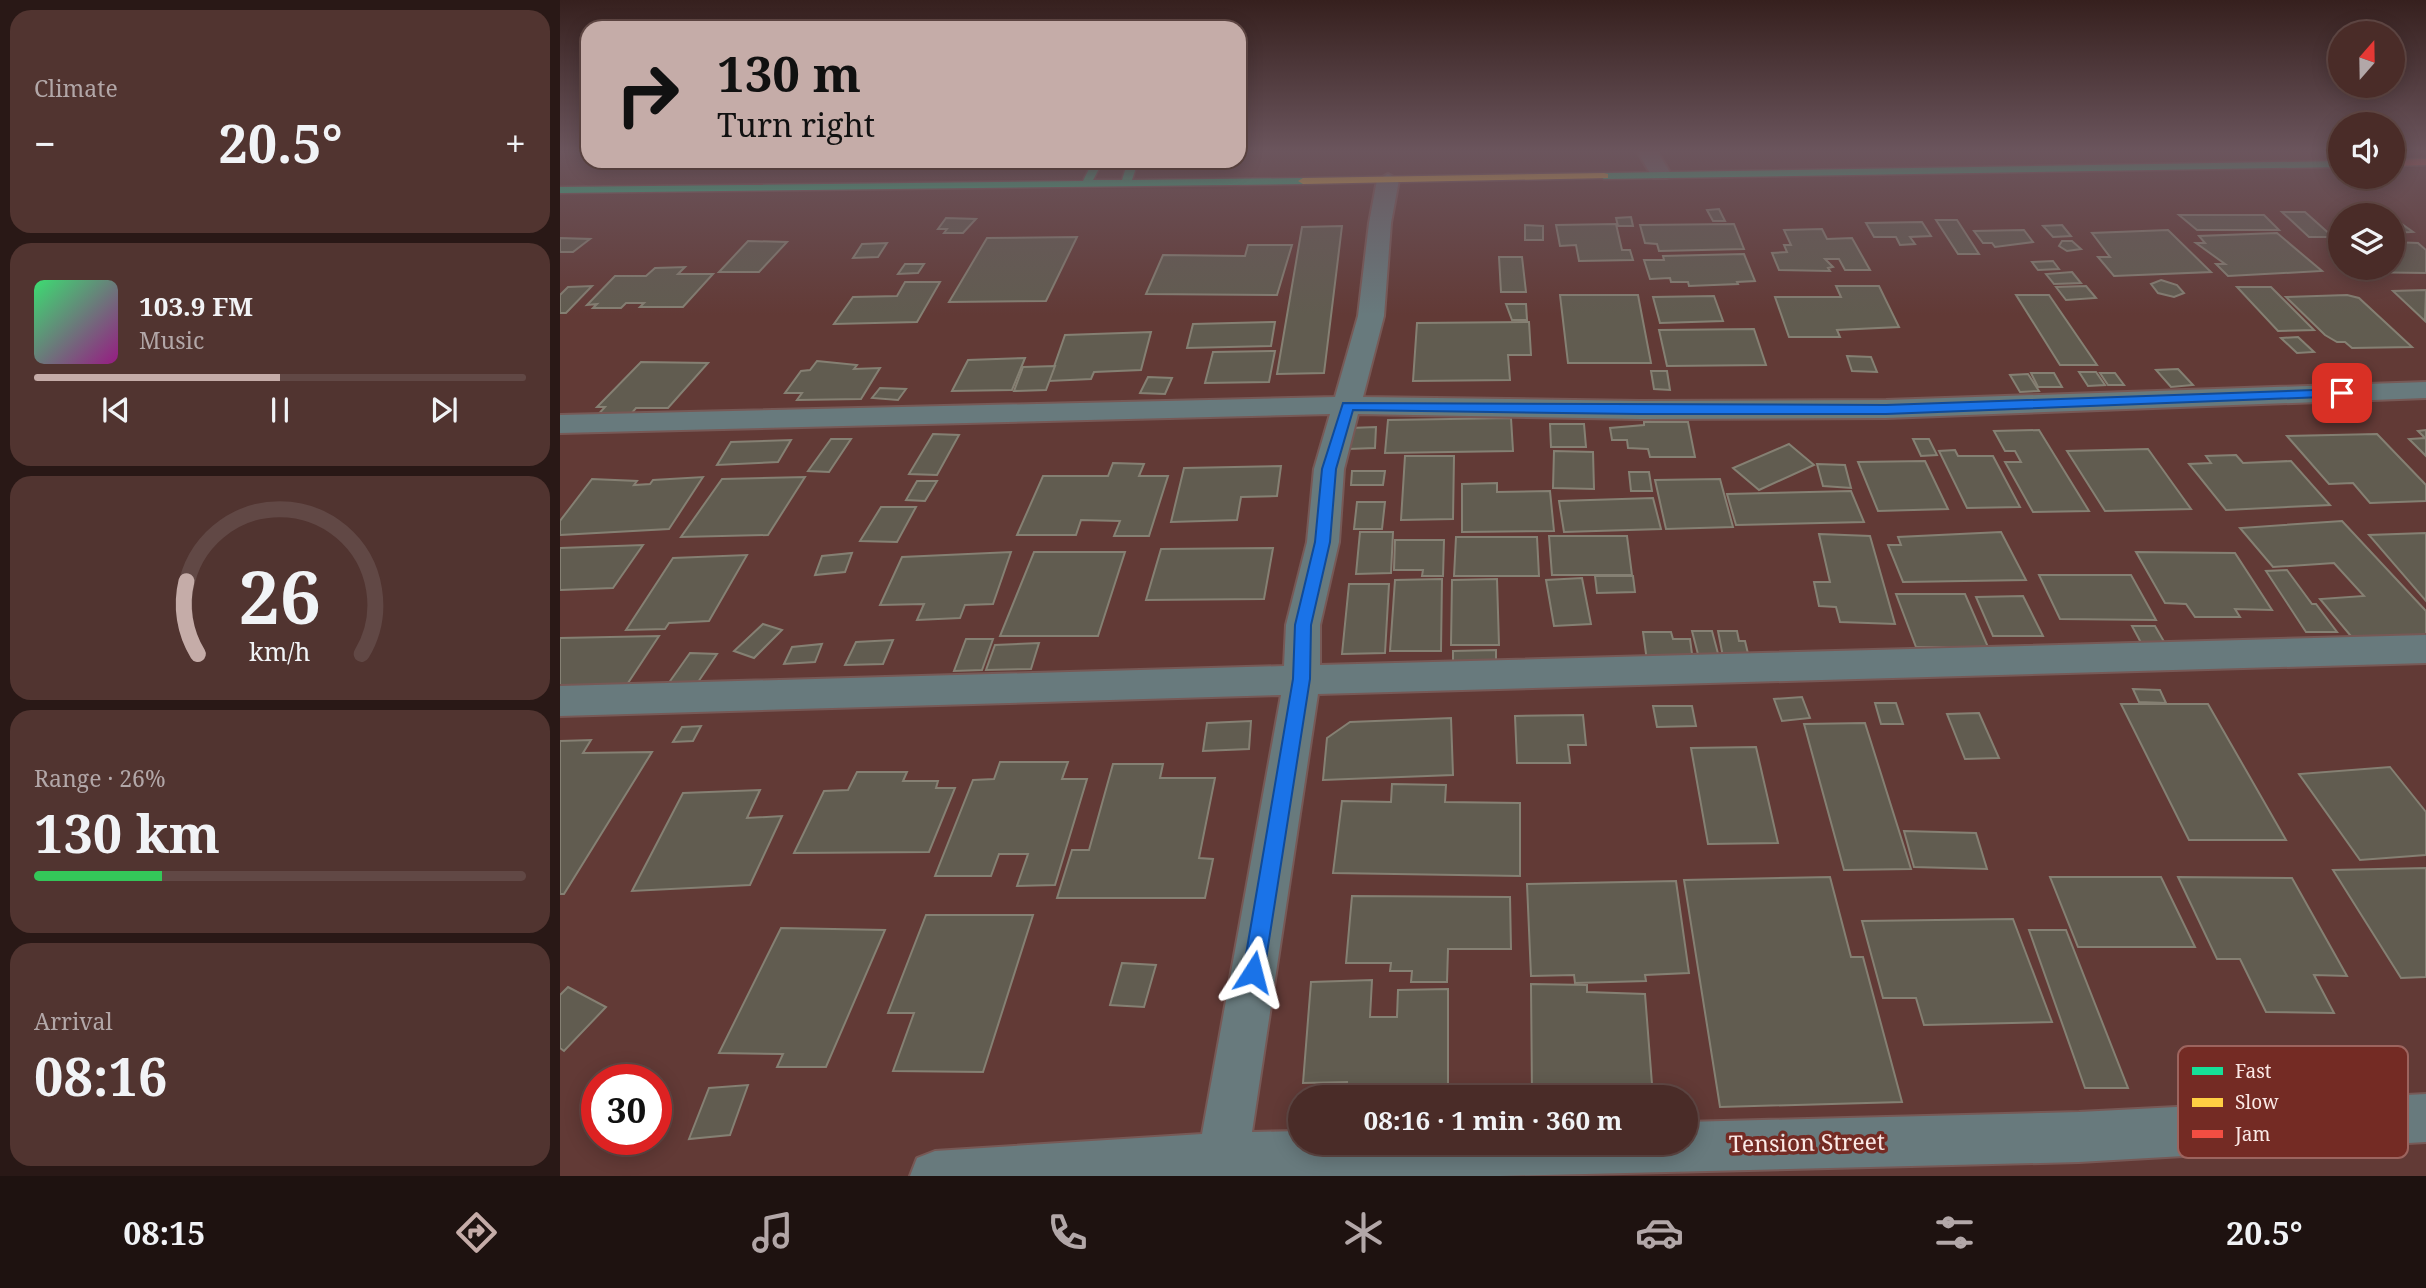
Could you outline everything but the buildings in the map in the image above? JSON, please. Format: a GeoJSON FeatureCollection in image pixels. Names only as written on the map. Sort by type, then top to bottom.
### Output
{"type":"FeatureCollection","features":[{"type":"Feature","properties":{"kind":"street"},"geometry":{"type":"LineString","coordinates":[[1221,1167],[1302,679],[1303,625],[1323,542],[1329,469],[1371,316],[1383,206]]}},
{"type":"Feature","properties":{"kind":"street"},"geometry":{"type":"LineString","coordinates":[[560,424],[1348,405],[1640,410],[1886,409],[2426,390]]}},
{"type":"Feature","properties":{"kind":"street"},"geometry":{"type":"LineString","coordinates":[[560,701],[2426,649]]}},
{"type":"Feature","properties":{"kind":"street","name":"Tension Street"},"geometry":{"type":"LineString","coordinates":[[2408,1119],[2426,1118]]}},
{"type":"Feature","properties":{"kind":"street","name":"Tension Street"},"geometry":{"type":"LineString","coordinates":[[935,1176],[2178,1132]]}},
{"type":"Feature","properties":{"kind":"route"},"geometry":{"type":"LineString","coordinates":[[1253,972],[1302,679],[1303,625],[1323,542],[1329,469],[1348,405],[1640,410],[1886,409],[2342,393]]}}]}
